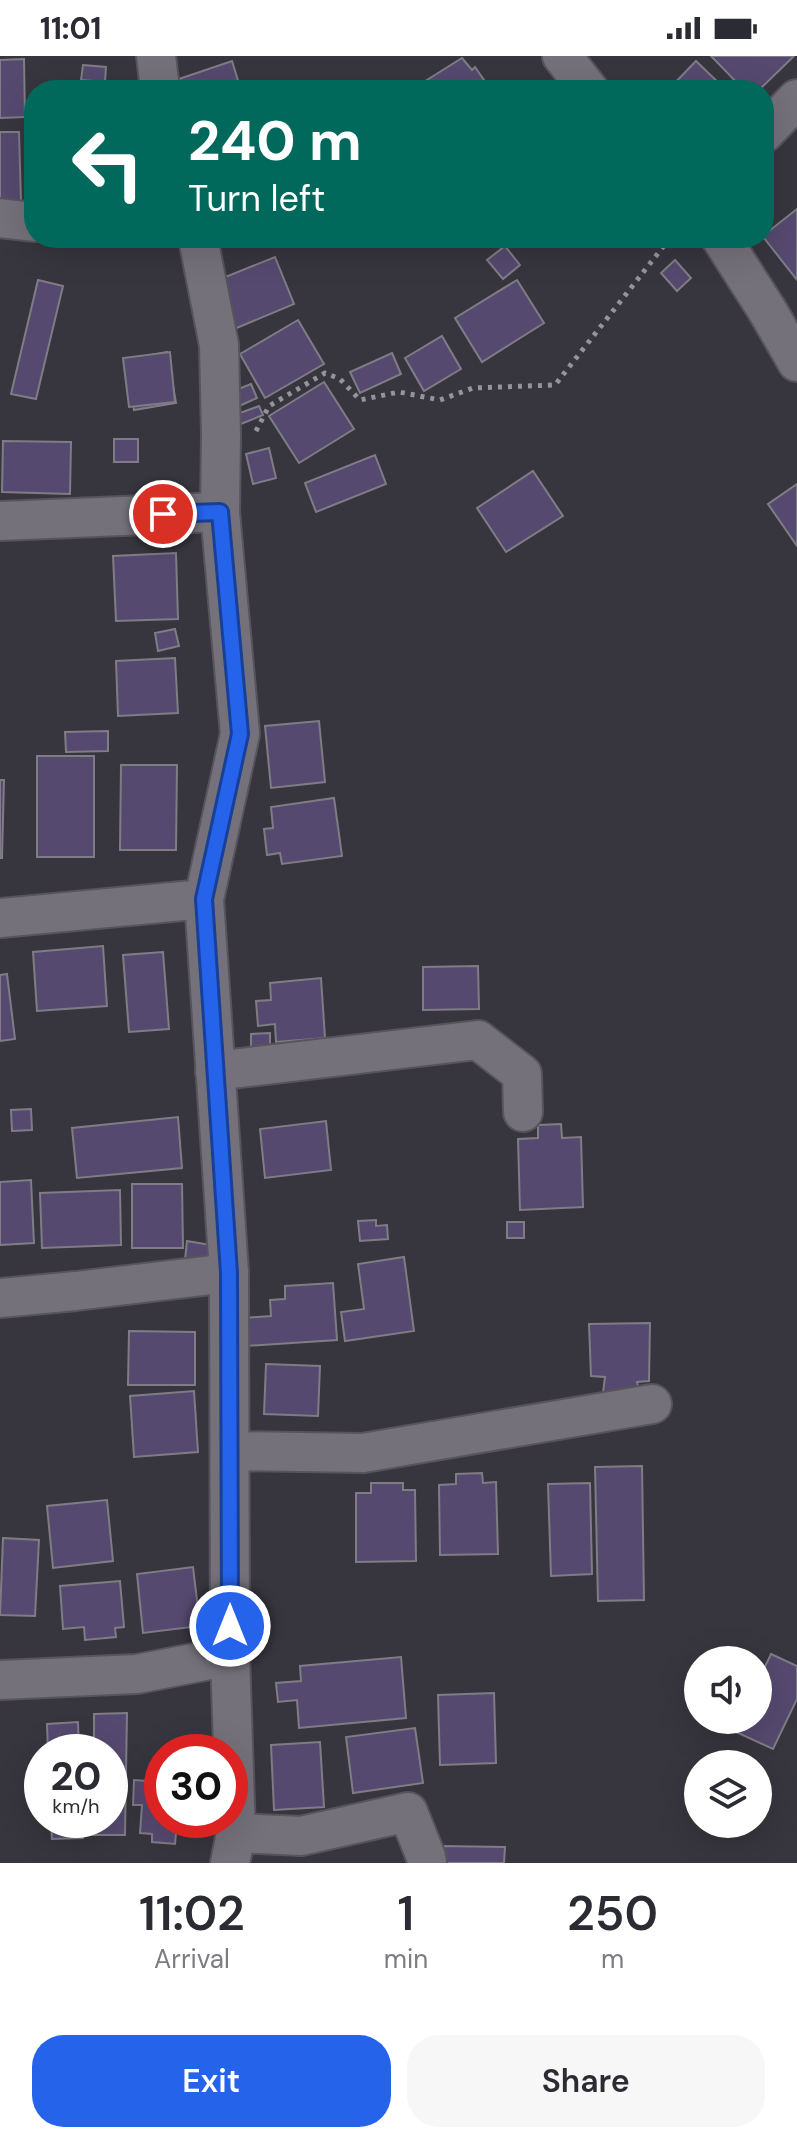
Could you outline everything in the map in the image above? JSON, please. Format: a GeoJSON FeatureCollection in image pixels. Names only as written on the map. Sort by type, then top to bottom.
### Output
{"type":"FeatureCollection","features":[{"type":"Feature","properties":{"kind":"street"},"geometry":{"type":"LineString","coordinates":[[156,56],[159,80]]}},
{"type":"Feature","properties":{"kind":"street"},"geometry":{"type":"LineString","coordinates":[[562,56],[581,80]]}},
{"type":"Feature","properties":{"kind":"street"},"geometry":{"type":"LineString","coordinates":[[774,123],[797,99]]}},
{"type":"Feature","properties":{"kind":"street"},"geometry":{"type":"LineString","coordinates":[[0,218],[24,221]]}},
{"type":"Feature","properties":{"kind":"street"},"geometry":{"type":"LineString","coordinates":[[200,248],[219,345],[220,512],[240,734],[204,899],[229,1273],[233,1848],[408,1812],[427,1863]]}},
{"type":"Feature","properties":{"kind":"street"},"geometry":{"type":"LineString","coordinates":[[727,248],[797,362]]}},
{"type":"Feature","properties":{"kind":"street"},"geometry":{"type":"LineString","coordinates":[[0,521],[220,512]]}},
{"type":"Feature","properties":{"kind":"street"},"geometry":{"type":"LineString","coordinates":[[0,918],[204,899]]}},
{"type":"Feature","properties":{"kind":"street"},"geometry":{"type":"LineString","coordinates":[[215,1071],[478,1040],[522,1074],[523,1112]]}},
{"type":"Feature","properties":{"kind":"street"},"geometry":{"type":"LineString","coordinates":[[0,1298],[229,1273]]}},
{"type":"Feature","properties":{"kind":"street"},"geometry":{"type":"LineString","coordinates":[[230,1451],[363,1453],[652,1404]]}},
{"type":"Feature","properties":{"kind":"street"},"geometry":{"type":"LineString","coordinates":[[0,1680],[137,1674],[230,1656]]}},
{"type":"Feature","properties":{"kind":"path"},"geometry":{"type":"LineString","coordinates":[[221,435],[254,434],[269,406],[325,373],[340,379],[360,400],[399,392],[440,400],[473,388],[555,385],[662,248]]}},
{"type":"Feature","properties":{"kind":"building"},"geometry":{"type":"Polygon","coordinates":[[[711,56],[794,56],[769,80],[734,80],[711,56]]]}},
{"type":"Feature","properties":{"kind":"building"},"geometry":{"type":"Polygon","coordinates":[[[462,58],[472,70],[475,67],[484,80],[427,80],[462,58]]]}},
{"type":"Feature","properties":{"kind":"building"},"geometry":{"type":"Polygon","coordinates":[[[24,59],[24,117],[0,118],[0,60],[24,59]]]}},
{"type":"Feature","properties":{"kind":"building"},"geometry":{"type":"Polygon","coordinates":[[[232,61],[238,80],[176,80],[232,61]]]}},
{"type":"Feature","properties":{"kind":"building"},"geometry":{"type":"Polygon","coordinates":[[[696,61],[716,80],[678,80],[696,61]]]}},
{"type":"Feature","properties":{"kind":"building"},"geometry":{"type":"Polygon","coordinates":[[[83,65],[106,67],[105,80],[81,80],[83,65]]]}},
{"type":"Feature","properties":{"kind":"building"},"geometry":{"type":"Polygon","coordinates":[[[0,132],[19,132],[21,202],[0,202],[0,132]]]}},
{"type":"Feature","properties":{"kind":"building"},"geometry":{"type":"Polygon","coordinates":[[[797,209],[797,280],[772,248],[774,227],[797,209]]]}},
{"type":"Feature","properties":{"kind":"building"},"geometry":{"type":"Polygon","coordinates":[[[507,248],[520,265],[503,279],[487,260],[507,248]]]}},
{"type":"Feature","properties":{"kind":"building"},"geometry":{"type":"Polygon","coordinates":[[[275,257],[294,304],[232,330],[213,282],[275,257]]]}},
{"type":"Feature","properties":{"kind":"building"},"geometry":{"type":"Polygon","coordinates":[[[675,260],[691,278],[677,291],[661,273],[675,260]]]}},
{"type":"Feature","properties":{"kind":"building"},"geometry":{"type":"Polygon","coordinates":[[[38,280],[63,286],[36,399],[11,394],[38,280]]]}},
{"type":"Feature","properties":{"kind":"building"},"geometry":{"type":"Polygon","coordinates":[[[517,280],[544,323],[482,362],[455,318],[517,280]]]}},
{"type":"Feature","properties":{"kind":"building"},"geometry":{"type":"Polygon","coordinates":[[[298,320],[324,364],[265,398],[240,354],[298,320]]]}},
{"type":"Feature","properties":{"kind":"building"},"geometry":{"type":"Polygon","coordinates":[[[442,336],[461,369],[424,391],[405,358],[442,336]]]}},
{"type":"Feature","properties":{"kind":"building"},"geometry":{"type":"Polygon","coordinates":[[[167,352],[176,403],[134,410],[126,360],[167,352]]]}},
{"type":"Feature","properties":{"kind":"building"},"geometry":{"type":"Polygon","coordinates":[[[170,352],[175,402],[129,407],[123,358],[170,352]]]}},
{"type":"Feature","properties":{"kind":"building"},"geometry":{"type":"Polygon","coordinates":[[[392,353],[401,374],[360,393],[350,372],[392,353]]]}},
{"type":"Feature","properties":{"kind":"building"},"geometry":{"type":"Polygon","coordinates":[[[324,382],[354,429],[299,463],[269,416],[324,382]]]}},
{"type":"Feature","properties":{"kind":"building"},"geometry":{"type":"Polygon","coordinates":[[[251,384],[257,398],[235,408],[228,393],[251,384]]]}},
{"type":"Feature","properties":{"kind":"building"},"geometry":{"type":"Polygon","coordinates":[[[259,406],[263,415],[241,424],[237,414],[259,406]]]}},
{"type":"Feature","properties":{"kind":"building"},"geometry":{"type":"Polygon","coordinates":[[[114,439],[138,439],[138,462],[114,462],[114,439]]]}},
{"type":"Feature","properties":{"kind":"building"},"geometry":{"type":"Polygon","coordinates":[[[3,441],[71,442],[70,494],[2,492],[3,441]]]}},
{"type":"Feature","properties":{"kind":"building"},"geometry":{"type":"Polygon","coordinates":[[[269,448],[276,478],[253,484],[246,454],[269,448]]]}},
{"type":"Feature","properties":{"kind":"building"},"geometry":{"type":"Polygon","coordinates":[[[375,455],[386,484],[316,512],[305,483],[375,455]]]}},
{"type":"Feature","properties":{"kind":"building"},"geometry":{"type":"Polygon","coordinates":[[[533,471],[563,516],[506,552],[477,508],[533,471]]]}},
{"type":"Feature","properties":{"kind":"building"},"geometry":{"type":"Polygon","coordinates":[[[797,484],[797,546],[768,504],[797,484]]]}},
{"type":"Feature","properties":{"kind":"building"},"geometry":{"type":"Polygon","coordinates":[[[176,553],[178,619],[116,621],[113,556],[176,553]]]}},
{"type":"Feature","properties":{"kind":"building"},"geometry":{"type":"Polygon","coordinates":[[[175,629],[179,646],[158,651],[155,633],[175,629]]]}},
{"type":"Feature","properties":{"kind":"building"},"geometry":{"type":"Polygon","coordinates":[[[175,658],[178,713],[118,716],[116,661],[175,658]]]}},
{"type":"Feature","properties":{"kind":"building"},"geometry":{"type":"Polygon","coordinates":[[[319,721],[325,782],[271,788],[265,726],[319,721]]]}},
{"type":"Feature","properties":{"kind":"building"},"geometry":{"type":"Polygon","coordinates":[[[108,731],[108,751],[66,752],[65,732],[108,731]]]}},
{"type":"Feature","properties":{"kind":"building"},"geometry":{"type":"Polygon","coordinates":[[[37,756],[94,756],[94,857],[37,857],[37,756]]]}},
{"type":"Feature","properties":{"kind":"building"},"geometry":{"type":"Polygon","coordinates":[[[121,765],[177,765],[176,850],[120,850],[121,765]]]}},
{"type":"Feature","properties":{"kind":"building"},"geometry":{"type":"Polygon","coordinates":[[[0,780],[4,780],[2,858],[0,858],[0,780]]]}},
{"type":"Feature","properties":{"kind":"building"},"geometry":{"type":"Polygon","coordinates":[[[334,798],[342,856],[282,864],[280,853],[267,855],[264,829],[273,828],[271,807],[334,798]]]}},
{"type":"Feature","properties":{"kind":"building"},"geometry":{"type":"Polygon","coordinates":[[[103,946],[107,1006],[37,1011],[33,952],[103,946]]]}},
{"type":"Feature","properties":{"kind":"building"},"geometry":{"type":"Polygon","coordinates":[[[163,952],[169,1029],[129,1032],[123,955],[163,952]]]}},
{"type":"Feature","properties":{"kind":"building"},"geometry":{"type":"Polygon","coordinates":[[[478,966],[479,1009],[423,1010],[423,967],[478,966]]]}},
{"type":"Feature","properties":{"kind":"building"},"geometry":{"type":"Polygon","coordinates":[[[7,974],[15,1039],[0,1041],[0,975],[7,974]]]}},
{"type":"Feature","properties":{"kind":"building"},"geometry":{"type":"Polygon","coordinates":[[[321,978],[325,1038],[276,1042],[275,1024],[258,1026],[256,1001],[271,1000],[270,983],[321,978]]]}},
{"type":"Feature","properties":{"kind":"building"},"geometry":{"type":"Polygon","coordinates":[[[270,1033],[270,1048],[251,1049],[251,1034],[270,1033]]]}},
{"type":"Feature","properties":{"kind":"building"},"geometry":{"type":"Polygon","coordinates":[[[31,1109],[32,1130],[12,1131],[11,1110],[31,1109]]]}},
{"type":"Feature","properties":{"kind":"building"},"geometry":{"type":"Polygon","coordinates":[[[178,1117],[182,1168],[77,1178],[72,1128],[178,1117]]]}},
{"type":"Feature","properties":{"kind":"building"},"geometry":{"type":"Polygon","coordinates":[[[326,1121],[331,1170],[265,1178],[260,1129],[326,1121]]]}},
{"type":"Feature","properties":{"kind":"building"},"geometry":{"type":"Polygon","coordinates":[[[561,1124],[562,1138],[581,1137],[583,1207],[520,1210],[518,1139],[538,1138],[538,1125],[561,1124]]]}},
{"type":"Feature","properties":{"kind":"building"},"geometry":{"type":"Polygon","coordinates":[[[31,1180],[34,1243],[0,1245],[0,1182],[31,1180]]]}},
{"type":"Feature","properties":{"kind":"building"},"geometry":{"type":"Polygon","coordinates":[[[132,1184],[182,1184],[183,1248],[132,1248],[132,1184]]]}},
{"type":"Feature","properties":{"kind":"building"},"geometry":{"type":"Polygon","coordinates":[[[120,1190],[121,1245],[42,1248],[40,1193],[120,1190]]]}},
{"type":"Feature","properties":{"kind":"building"},"geometry":{"type":"Polygon","coordinates":[[[376,1220],[376,1226],[387,1225],[388,1239],[360,1241],[358,1221],[376,1220]]]}},
{"type":"Feature","properties":{"kind":"building"},"geometry":{"type":"Polygon","coordinates":[[[507,1222],[524,1222],[524,1238],[507,1238],[507,1222]]]}},
{"type":"Feature","properties":{"kind":"building"},"geometry":{"type":"Polygon","coordinates":[[[187,1241],[211,1245],[209,1262],[185,1260],[187,1241]]]}},
{"type":"Feature","properties":{"kind":"building"},"geometry":{"type":"Polygon","coordinates":[[[404,1257],[414,1331],[345,1341],[341,1312],[364,1309],[358,1264],[404,1257]]]}},
{"type":"Feature","properties":{"kind":"building"},"geometry":{"type":"Polygon","coordinates":[[[333,1283],[337,1340],[246,1346],[244,1318],[271,1316],[270,1300],[285,1299],[285,1286],[333,1283]]]}},
{"type":"Feature","properties":{"kind":"building"},"geometry":{"type":"Polygon","coordinates":[[[650,1323],[649,1381],[637,1382],[640,1394],[603,1393],[605,1377],[591,1376],[589,1324],[650,1323]]]}},
{"type":"Feature","properties":{"kind":"building"},"geometry":{"type":"Polygon","coordinates":[[[129,1331],[195,1332],[195,1385],[128,1385],[129,1331]]]}},
{"type":"Feature","properties":{"kind":"building"},"geometry":{"type":"Polygon","coordinates":[[[266,1364],[320,1366],[318,1416],[264,1414],[266,1364]]]}},
{"type":"Feature","properties":{"kind":"building"},"geometry":{"type":"Polygon","coordinates":[[[194,1391],[198,1452],[134,1457],[130,1396],[194,1391]]]}},
{"type":"Feature","properties":{"kind":"building"},"geometry":{"type":"Polygon","coordinates":[[[642,1466],[644,1600],[598,1601],[595,1467],[642,1466]]]}},
{"type":"Feature","properties":{"kind":"building"},"geometry":{"type":"Polygon","coordinates":[[[482,1473],[483,1483],[496,1482],[498,1554],[440,1555],[439,1485],[456,1484],[456,1474],[482,1473]]]}},
{"type":"Feature","properties":{"kind":"building"},"geometry":{"type":"Polygon","coordinates":[[[371,1483],[403,1483],[403,1490],[415,1490],[416,1561],[356,1562],[356,1493],[371,1493],[371,1483]]]}},
{"type":"Feature","properties":{"kind":"building"},"geometry":{"type":"Polygon","coordinates":[[[590,1483],[592,1574],[551,1576],[548,1484],[590,1483]]]}},
{"type":"Feature","properties":{"kind":"building"},"geometry":{"type":"Polygon","coordinates":[[[107,1500],[113,1561],[53,1568],[47,1506],[107,1500]]]}},
{"type":"Feature","properties":{"kind":"building"},"geometry":{"type":"Polygon","coordinates":[[[3,1538],[39,1540],[35,1616],[0,1615],[3,1538]]]}},
{"type":"Feature","properties":{"kind":"building"},"geometry":{"type":"Polygon","coordinates":[[[193,1567],[200,1626],[143,1633],[137,1574],[193,1567]]]}},
{"type":"Feature","properties":{"kind":"building"},"geometry":{"type":"Polygon","coordinates":[[[120,1581],[124,1627],[115,1628],[116,1637],[85,1640],[84,1627],[63,1629],[60,1586],[120,1581]]]}},
{"type":"Feature","properties":{"kind":"building"},"geometry":{"type":"Polygon","coordinates":[[[772,1654],[797,1666],[797,1699],[773,1749],[740,1734],[772,1734],[772,1654]]]}},
{"type":"Feature","properties":{"kind":"building"},"geometry":{"type":"Polygon","coordinates":[[[401,1657],[406,1718],[299,1728],[297,1700],[278,1702],[276,1683],[301,1681],[300,1666],[401,1657]]]}},
{"type":"Feature","properties":{"kind":"building"},"geometry":{"type":"Polygon","coordinates":[[[494,1693],[496,1763],[440,1765],[438,1695],[494,1693]]]}},
{"type":"Feature","properties":{"kind":"building"},"geometry":{"type":"Polygon","coordinates":[[[127,1713],[127,1734],[94,1734],[94,1714],[127,1713]]]}},
{"type":"Feature","properties":{"kind":"building"},"geometry":{"type":"Polygon","coordinates":[[[78,1722],[78,1734],[47,1734],[47,1724],[78,1722]]]}},
{"type":"Feature","properties":{"kind":"building"},"geometry":{"type":"Polygon","coordinates":[[[415,1728],[423,1783],[353,1793],[346,1737],[415,1728]]]}},
{"type":"Feature","properties":{"kind":"building"},"geometry":{"type":"Polygon","coordinates":[[[320,1742],[324,1807],[274,1810],[271,1745],[320,1742]]]}},
{"type":"Feature","properties":{"kind":"building"},"geometry":{"type":"Polygon","coordinates":[[[134,1780],[144,1781],[144,1833],[140,1833],[142,1805],[133,1805],[134,1780]]]}},
{"type":"Feature","properties":{"kind":"building"},"geometry":{"type":"Polygon","coordinates":[[[152,1838],[176,1838],[175,1844],[152,1842],[152,1838]]]}},
{"type":"Feature","properties":{"kind":"building"},"geometry":{"type":"Polygon","coordinates":[[[441,1846],[505,1847],[504,1863],[441,1863],[441,1846]]]}},
{"type":"Feature","properties":{"kind":"route"},"geometry":{"type":"LineString","coordinates":[[163,514],[220,512],[240,734],[204,899],[229,1273],[230,1626]]}}]}
